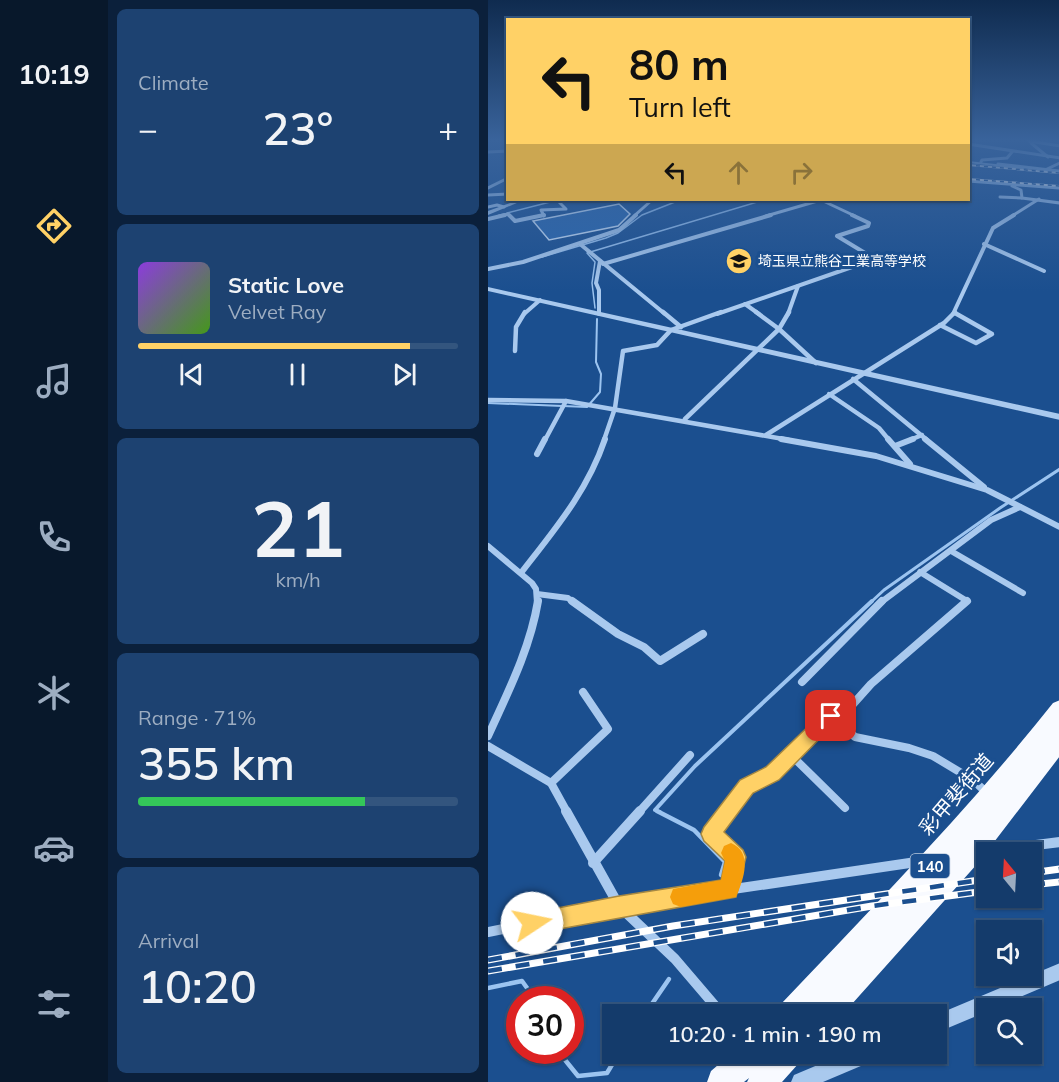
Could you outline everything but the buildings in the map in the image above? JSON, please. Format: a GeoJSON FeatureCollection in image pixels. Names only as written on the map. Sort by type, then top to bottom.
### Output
{"type":"FeatureCollection","features":[{"type":"Feature","properties":{"kind":"highway","name":"彩甲斐街道"},"geometry":{"type":"LineString","coordinates":[[845,1004],[969,854],[1025,757],[1060,710]]}},
{"type":"Feature","properties":{"kind":"highway","name":"彩甲斐街道"},"geometry":{"type":"LineString","coordinates":[[800,1004],[937,859],[998,803],[1060,738]]}},
{"type":"Feature","properties":{"kind":"highway"},"geometry":{"type":"LineString","coordinates":[[722,1082],[769,1066]]}},
{"type":"Feature","properties":{"kind":"street"},"geometry":{"type":"LineString","coordinates":[[1021,190],[1022,198]]}},
{"type":"Feature","properties":{"kind":"street"},"geometry":{"type":"LineString","coordinates":[[489,196],[506,194]]}},
{"type":"Feature","properties":{"kind":"street"},"geometry":{"type":"LineString","coordinates":[[489,196],[497,205]]}},
{"type":"Feature","properties":{"kind":"street"},"geometry":{"type":"LineString","coordinates":[[1000,197],[1060,202]]}},
{"type":"Feature","properties":{"kind":"street"},"geometry":{"type":"LineString","coordinates":[[766,435],[940,325],[955,313],[993,228],[1040,199]]}},
{"type":"Feature","properties":{"kind":"street"},"geometry":{"type":"LineString","coordinates":[[488,213],[519,201]]}},
{"type":"Feature","properties":{"kind":"street"},"geometry":{"type":"LineString","coordinates":[[488,219],[508,214],[515,221],[545,216],[541,210],[566,209],[558,201]]}},
{"type":"Feature","properties":{"kind":"street"},"geometry":{"type":"LineString","coordinates":[[488,269],[523,262],[581,245],[619,230],[651,201]]}},
{"type":"Feature","properties":{"kind":"street"},"geometry":{"type":"LineString","coordinates":[[601,263],[818,201]]}},
{"type":"Feature","properties":{"kind":"street"},"geometry":{"type":"LineString","coordinates":[[521,573],[572,508],[596,464],[615,408],[623,351],[658,346],[665,341],[671,330],[875,259],[837,236],[868,226],[869,223],[823,201]]}},
{"type":"Feature","properties":{"kind":"street"},"geometry":{"type":"LineString","coordinates":[[488,207],[497,205],[504,207]]}},
{"type":"Feature","properties":{"kind":"street"},"geometry":{"type":"LineString","coordinates":[[984,244],[1044,271]]}},
{"type":"Feature","properties":{"kind":"street"},"geometry":{"type":"LineString","coordinates":[[581,245],[681,327]]}},
{"type":"Feature","properties":{"kind":"street"},"geometry":{"type":"LineString","coordinates":[[599,314],[599,290],[596,283],[601,263]]}},
{"type":"Feature","properties":{"kind":"street"},"geometry":{"type":"LineString","coordinates":[[685,419],[779,329],[792,307],[798,286]]}},
{"type":"Feature","properties":{"kind":"street"},"geometry":{"type":"LineString","coordinates":[[488,289],[1060,417]]}},
{"type":"Feature","properties":{"kind":"street"},"geometry":{"type":"LineString","coordinates":[[515,351],[515,324],[521,315],[540,300]]}},
{"type":"Feature","properties":{"kind":"street"},"geometry":{"type":"LineString","coordinates":[[745,304],[779,329],[817,364]]}},
{"type":"Feature","properties":{"kind":"street"},"geometry":{"type":"LineString","coordinates":[[940,325],[976,344],[992,334],[955,313]]}},
{"type":"Feature","properties":{"kind":"street"},"geometry":{"type":"LineString","coordinates":[[852,379],[987,490]]}},
{"type":"Feature","properties":{"kind":"street"},"geometry":{"type":"LineString","coordinates":[[829,394],[880,428],[911,465]]}},
{"type":"Feature","properties":{"kind":"street"},"geometry":{"type":"LineString","coordinates":[[488,400],[584,403],[685,419],[911,465],[987,490],[1060,527]]}},
{"type":"Feature","properties":{"kind":"street"},"geometry":{"type":"LineString","coordinates":[[537,454],[566,402]]}},
{"type":"Feature","properties":{"kind":"street"},"geometry":{"type":"LineString","coordinates":[[895,446],[922,435]]}},
{"type":"Feature","properties":{"kind":"street"},"geometry":{"type":"LineString","coordinates":[[802,682],[888,595],[991,520],[1018,506]]}},
{"type":"Feature","properties":{"kind":"street"},"geometry":{"type":"LineString","coordinates":[[488,546],[521,573],[537,594],[532,633],[488,736]]}},
{"type":"Feature","properties":{"kind":"street"},"geometry":{"type":"LineString","coordinates":[[951,551],[1023,593]]}},
{"type":"Feature","properties":{"kind":"street"},"geometry":{"type":"LineString","coordinates":[[838,721],[871,684],[967,601],[920,572]]}},
{"type":"Feature","properties":{"kind":"street"},"geometry":{"type":"LineString","coordinates":[[537,594],[568,598],[618,634],[644,647],[660,661],[703,634]]}},
{"type":"Feature","properties":{"kind":"street"},"geometry":{"type":"LineString","coordinates":[[551,783],[608,729],[583,692]]}},
{"type":"Feature","properties":{"kind":"street"},"geometry":{"type":"LineString","coordinates":[[729,889],[736,857],[711,834],[746,787],[773,774],[831,716],[854,737],[909,748],[933,756],[973,780],[998,803]]}},
{"type":"Feature","properties":{"kind":"street"},"geometry":{"type":"LineString","coordinates":[[488,746],[551,783],[593,863],[619,906],[675,959],[713,1004]]}},
{"type":"Feature","properties":{"kind":"street"},"geometry":{"type":"LineString","coordinates":[[593,863],[690,755]]}},
{"type":"Feature","properties":{"kind":"street"},"geometry":{"type":"LineString","coordinates":[[791,755],[845,808]]}},
{"type":"Feature","properties":{"kind":"street"},"geometry":{"type":"LineString","coordinates":[[488,932],[619,906],[1060,842]]}},
{"type":"Feature","properties":{"kind":"street"},"geometry":{"type":"LineString","coordinates":[[947,1019],[1060,971]]}},
{"type":"Feature","properties":{"kind":"street"},"geometry":{"type":"LineString","coordinates":[[801,1082],[840,1064]]}},
{"type":"Feature","properties":{"kind":"waterway"},"geometry":{"type":"LineString","coordinates":[[507,213],[554,201]]}},
{"type":"Feature","properties":{"kind":"waterway"},"geometry":{"type":"LineString","coordinates":[[542,257],[606,238],[618,233],[642,215],[677,201]]}},
{"type":"Feature","properties":{"kind":"waterway"},"geometry":{"type":"LineString","coordinates":[[595,308],[592,283],[595,262],[587,253],[761,201]]}},
{"type":"Feature","properties":{"kind":"waterway"},"geometry":{"type":"LineString","coordinates":[[488,403],[587,407],[600,392],[601,374],[596,362],[597,319]]}},
{"type":"Feature","properties":{"kind":"waterway"},"geometry":{"type":"LineString","coordinates":[[870,603],[884,590],[1000,508],[1060,469]]}},
{"type":"Feature","properties":{"kind":"waterway"},"geometry":{"type":"LineString","coordinates":[[660,812],[655,810],[695,766],[872,601]]}},
{"type":"Feature","properties":{"kind":"waterway"},"geometry":{"type":"LineString","coordinates":[[657,811],[694,830],[725,862],[721,875]]}},
{"type":"Feature","properties":{"kind":"waterway"},"geometry":{"type":"LineString","coordinates":[[652,1004],[669,979]]}},
{"type":"Feature","properties":{"kind":"waterway"},"geometry":{"type":"LineString","coordinates":[[488,988],[522,981],[526,986]]}},
{"type":"Feature","properties":{"kind":"waterway"},"geometry":{"type":"LineString","coordinates":[[568,1064],[578,1076],[607,1073],[612,1064]]}},
{"type":"Feature","properties":{"kind":"railway"},"geometry":{"type":"LineString","coordinates":[[1042,871],[1060,869]]}},
{"type":"Feature","properties":{"kind":"railway"},"geometry":{"type":"LineString","coordinates":[[488,960],[673,926],[976,881]]}},
{"type":"Feature","properties":{"kind":"railway"},"geometry":{"type":"LineString","coordinates":[[1042,884],[1060,882]]}},
{"type":"Feature","properties":{"kind":"railway"},"geometry":{"type":"LineString","coordinates":[[488,971],[872,906],[976,892]]}},
{"type":"Feature","properties":{"kind":"slow traffic"},"geometry":{"type":"LineString","coordinates":[[681,897],[729,889],[736,857],[731,853]]}},
{"type":"Feature","properties":{"kind":"place","name":"埼玉県立熊谷工業高等学校"},"geometry":{"type":"Point","coordinates":[739,261]}},
{"type":"Feature","properties":{"kind":"route"},"geometry":{"type":"LineString","coordinates":[[532,923],[619,906],[729,889],[736,857],[711,834],[746,787],[773,774],[831,716]]}}]}
